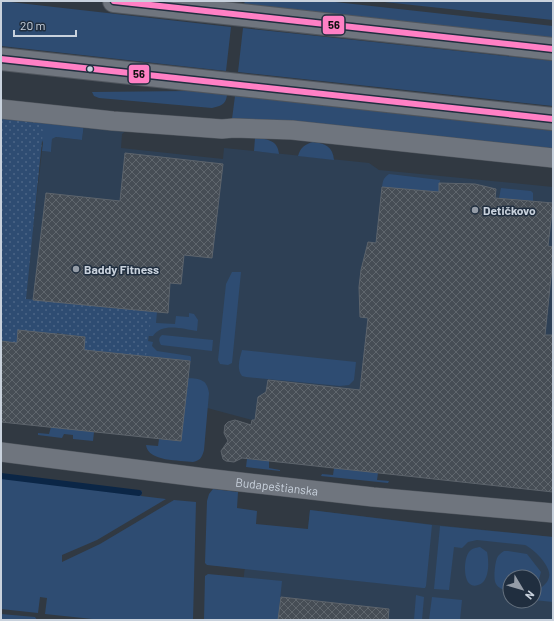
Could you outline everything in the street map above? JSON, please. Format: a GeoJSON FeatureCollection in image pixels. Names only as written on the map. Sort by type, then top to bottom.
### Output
{"type":"FeatureCollection","features":[{"type":"Feature","properties":{"kind":"street"},"geometry":{"type":"LineString","coordinates":[[114,1],[553,49]]}},
{"type":"Feature","properties":{"kind":"street"},"geometry":{"type":"LineString","coordinates":[[1,59],[553,119]]}},
{"type":"Feature","properties":{"kind":"street"},"geometry":{"type":"LineString","coordinates":[[1,109],[113,121],[222,129],[292,130],[553,158]]}},
{"type":"Feature","properties":{"kind":"street","name":"Budapeštianska"},"geometry":{"type":"LineString","coordinates":[[1,452],[205,478],[358,495],[553,512]]}},
{"type":"Feature","properties":{"kind":"shaded area"},"geometry":{"type":"Polygon","coordinates":[[[1,1],[231,27],[226,71],[1,46],[1,1]]]}},
{"type":"Feature","properties":{"kind":"shaded area"},"geometry":{"type":"Polygon","coordinates":[[[245,1],[326,1],[553,26],[553,38],[244,4],[245,1]]]}},
{"type":"Feature","properties":{"kind":"shaded area"},"geometry":{"type":"Polygon","coordinates":[[[375,1],[553,1],[553,20],[375,1]]]}},
{"type":"Feature","properties":{"kind":"shaded area"},"geometry":{"type":"Polygon","coordinates":[[[243,28],[553,61],[553,106],[238,72],[243,28]]]}},
{"type":"Feature","properties":{"kind":"shaded area"},"geometry":{"type":"Polygon","coordinates":[[[188,91],[227,95],[224,103],[220,106],[212,108],[99,98],[94,96],[92,92],[188,91]]]}},
{"type":"Feature","properties":{"kind":"shaded area"},"geometry":{"type":"Polygon","coordinates":[[[235,96],[553,131],[553,149],[295,121],[232,119],[235,96]]]}},
{"type":"Feature","properties":{"kind":"shaded area"},"geometry":{"type":"Polygon","coordinates":[[[1,116],[35,120],[43,131],[26,299],[152,312],[146,356],[84,350],[85,337],[57,333],[57,335],[18,330],[17,343],[1,341],[1,116]]]}},
{"type":"Feature","properties":{"kind":"shaded area"},"geometry":{"type":"Polygon","coordinates":[[[35,120],[84,124],[82,140],[56,137],[52,139],[51,152],[42,151],[43,143],[35,120]]]}},
{"type":"Feature","properties":{"kind":"shaded area"},"geometry":{"type":"Polygon","coordinates":[[[84,125],[127,130],[122,134],[121,148],[223,159],[224,148],[369,163],[379,170],[553,187],[553,453],[252,420],[185,402],[57,338],[62,322],[25,299],[42,151],[51,152],[52,139],[56,137],[82,140],[84,125]]]}},
{"type":"Feature","properties":{"kind":"shaded area"},"geometry":{"type":"Polygon","coordinates":[[[255,138],[268,140],[274,143],[277,146],[279,154],[254,151],[255,138]]]}},
{"type":"Feature","properties":{"kind":"shaded area"},"geometry":{"type":"Polygon","coordinates":[[[313,142],[328,146],[332,152],[334,160],[298,156],[303,147],[313,142]]]}},
{"type":"Feature","properties":{"kind":"shaded area"},"geometry":{"type":"Polygon","coordinates":[[[389,174],[440,180],[439,192],[382,187],[384,180],[389,174]]]}},
{"type":"Feature","properties":{"kind":"shaded area"},"geometry":{"type":"Polygon","coordinates":[[[501,188],[531,191],[533,193],[533,201],[499,198],[501,188]]]}},
{"type":"Feature","properties":{"kind":"shaded area"},"geometry":{"type":"Polygon","coordinates":[[[232,272],[241,272],[232,363],[228,365],[220,364],[218,360],[226,284],[232,272]]]}},
{"type":"Feature","properties":{"kind":"shaded area"},"geometry":{"type":"Polygon","coordinates":[[[34,300],[157,312],[156,323],[175,324],[176,316],[189,317],[189,313],[194,314],[198,320],[197,331],[167,328],[162,329],[153,336],[148,336],[34,300]]]}},
{"type":"Feature","properties":{"kind":"shaded area"},"geometry":{"type":"Polygon","coordinates":[[[162,335],[213,340],[212,351],[161,345],[159,340],[162,335]]]}},
{"type":"Feature","properties":{"kind":"shaded area"},"geometry":{"type":"Polygon","coordinates":[[[148,341],[153,342],[152,346],[157,351],[190,356],[191,361],[109,352],[148,341]]]}},
{"type":"Feature","properties":{"kind":"shaded area"},"geometry":{"type":"Polygon","coordinates":[[[242,350],[356,362],[354,380],[349,385],[340,386],[242,376],[239,366],[242,350]]]}},
{"type":"Feature","properties":{"kind":"shaded area"},"geometry":{"type":"Polygon","coordinates":[[[188,378],[205,382],[209,393],[203,455],[201,458],[193,462],[165,459],[152,455],[148,451],[146,445],[158,446],[159,439],[181,441],[188,378]]]}},
{"type":"Feature","properties":{"kind":"shaded area"},"geometry":{"type":"Polygon","coordinates":[[[51,427],[94,432],[93,441],[73,439],[73,435],[64,434],[62,438],[38,435],[38,433],[49,434],[51,427]]]}},
{"type":"Feature","properties":{"kind":"shaded area"},"geometry":{"type":"Polygon","coordinates":[[[247,459],[269,461],[269,468],[280,471],[246,467],[247,459]]]}},
{"type":"Feature","properties":{"kind":"shaded area"},"geometry":{"type":"Polygon","coordinates":[[[334,468],[378,473],[377,480],[389,481],[388,483],[321,476],[322,474],[333,475],[334,468]]]}},
{"type":"Feature","properties":{"kind":"shaded area"},"geometry":{"type":"Polygon","coordinates":[[[1,474],[142,491],[141,496],[166,499],[97,540],[62,555],[62,562],[100,544],[174,500],[196,502],[193,620],[102,620],[45,614],[47,598],[40,597],[38,613],[1,609],[1,474]]]}},
{"type":"Feature","properties":{"kind":"shaded area"},"geometry":{"type":"Polygon","coordinates":[[[213,489],[238,492],[237,508],[257,511],[256,524],[308,529],[310,510],[432,525],[426,586],[423,588],[207,565],[205,563],[207,501],[209,494],[213,489]]]}},
{"type":"Feature","properties":{"kind":"shaded area"},"geometry":{"type":"Polygon","coordinates":[[[310,510],[553,537],[553,620],[239,620],[248,539],[307,535],[310,510]]]}},
{"type":"Feature","properties":{"kind":"shaded area"},"geometry":{"type":"Polygon","coordinates":[[[440,526],[553,537],[553,602],[542,601],[542,587],[547,582],[549,577],[548,568],[533,550],[525,545],[477,540],[468,542],[462,548],[454,547],[449,590],[434,589],[440,526]]]}},
{"type":"Feature","properties":{"kind":"shaded area"},"geometry":{"type":"Polygon","coordinates":[[[480,547],[487,552],[487,576],[482,583],[471,585],[466,578],[465,573],[466,559],[471,550],[480,547]]]}},
{"type":"Feature","properties":{"kind":"shaded area"},"geometry":{"type":"Polygon","coordinates":[[[504,551],[508,551],[527,554],[539,569],[502,569],[502,588],[496,584],[494,575],[496,560],[504,551]]]}},
{"type":"Feature","properties":{"kind":"shaded area"},"geometry":{"type":"Polygon","coordinates":[[[208,574],[282,581],[278,620],[204,620],[205,576],[208,574]]]}},
{"type":"Feature","properties":{"kind":"shaded area"},"geometry":{"type":"Polygon","coordinates":[[[416,595],[424,597],[422,620],[414,620],[416,595]]]}},
{"type":"Feature","properties":{"kind":"shaded area"},"geometry":{"type":"Polygon","coordinates":[[[432,597],[462,600],[460,620],[429,620],[432,597]]]}},
{"type":"Feature","properties":{"kind":"shaded area"},"geometry":{"type":"Polygon","coordinates":[[[1,614],[35,617],[37,620],[1,620],[1,614]]]}},
{"type":"Feature","properties":{"kind":"building"},"geometry":{"type":"Polygon","coordinates":[[[125,153],[223,164],[212,258],[184,255],[181,284],[170,283],[168,313],[33,300],[46,193],[120,201],[125,153]]]}},
{"type":"Feature","properties":{"kind":"building"},"geometry":{"type":"Polygon","coordinates":[[[439,183],[475,184],[496,189],[495,198],[553,203],[548,246],[553,247],[553,258],[545,335],[553,335],[553,492],[242,458],[234,462],[223,459],[221,451],[228,441],[224,433],[225,425],[228,422],[235,420],[251,425],[252,420],[255,420],[258,397],[266,392],[268,380],[360,390],[368,318],[360,317],[359,287],[361,270],[368,242],[376,243],[382,187],[439,192],[439,183]]]}},
{"type":"Feature","properties":{"kind":"building"},"geometry":{"type":"Polygon","coordinates":[[[18,330],[85,337],[84,350],[190,361],[181,441],[1,422],[1,341],[17,343],[18,330]]]}},
{"type":"Feature","properties":{"kind":"building"},"geometry":{"type":"Polygon","coordinates":[[[281,597],[389,609],[388,620],[278,620],[281,597]]]}},
{"type":"Feature","properties":{"kind":"waterway"},"geometry":{"type":"LineString","coordinates":[[1,476],[139,493]]}},
{"type":"Feature","properties":{"kind":"transit line","name":"56"},"geometry":{"type":"LineString","coordinates":[[114,1],[553,49]]}},
{"type":"Feature","properties":{"kind":"transit line","name":"56"},"geometry":{"type":"LineString","coordinates":[[1,59],[553,119]]}},
{"type":"Feature","properties":{"kind":"place","name":"Detičkovo"},"geometry":{"type":"Point","coordinates":[475,210]}},
{"type":"Feature","properties":{"kind":"place","name":"Baddy Fitness"},"geometry":{"type":"Point","coordinates":[76,269]}}]}
